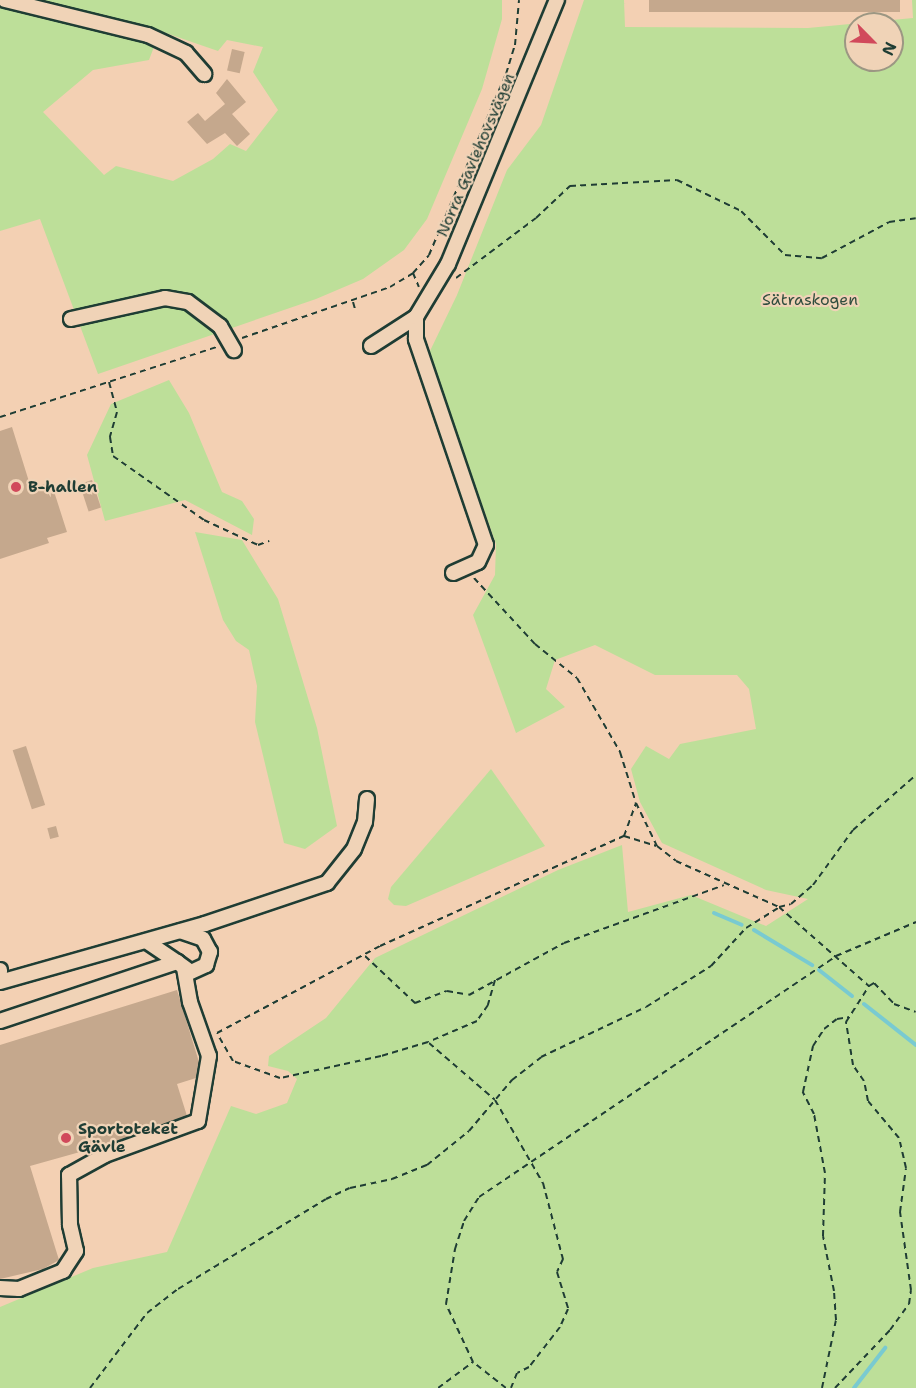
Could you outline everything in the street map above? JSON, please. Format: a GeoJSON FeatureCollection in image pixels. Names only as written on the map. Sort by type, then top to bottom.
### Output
{"type":"FeatureCollection","features":[{"type":"Feature","properties":{"kind":"street"},"geometry":{"type":"LineString","coordinates":[[5,0],[148,35],[186,53],[204,74]]}},
{"type":"Feature","properties":{"kind":"street","name":"Norra Gavlehovsvägen"},"geometry":{"type":"LineString","coordinates":[[371,346],[416,317],[448,264],[557,0]]}},
{"type":"Feature","properties":{"kind":"street"},"geometry":{"type":"LineString","coordinates":[[71,319],[165,298],[188,302],[204,312],[220,326],[233,346]]}},
{"type":"Feature","properties":{"kind":"street"},"geometry":{"type":"LineString","coordinates":[[416,317],[416,339],[486,545],[478,561],[453,573]]}},
{"type":"Feature","properties":{"kind":"street"},"geometry":{"type":"LineString","coordinates":[[0,982],[180,931],[327,883],[354,849],[365,822],[367,799]]}},
{"type":"Feature","properties":{"kind":"street"},"geometry":{"type":"LineString","coordinates":[[146,941],[191,972],[206,965],[210,952],[203,939],[180,931]]}},
{"type":"Feature","properties":{"kind":"street"},"geometry":{"type":"LineString","coordinates":[[0,1021],[181,965]]}},
{"type":"Feature","properties":{"kind":"street"},"geometry":{"type":"LineString","coordinates":[[0,1288],[19,1289],[63,1271],[76,1251],[70,1225],[69,1175],[105,1155],[198,1121],[209,1056],[190,1002],[181,965]]}},
{"type":"Feature","properties":{"kind":"path"},"geometry":{"type":"LineString","coordinates":[[0,417],[233,346],[353,302],[413,273],[429,255],[506,74],[515,45],[519,0]]}},
{"type":"Feature","properties":{"kind":"path"},"geometry":{"type":"LineString","coordinates":[[452,282],[536,218],[570,186],[677,180],[741,211],[785,255],[822,258],[889,222],[916,218]]}},
{"type":"Feature","properties":{"kind":"path"},"geometry":{"type":"LineString","coordinates":[[353,302],[355,309]]}},
{"type":"Feature","properties":{"kind":"path"},"geometry":{"type":"LineString","coordinates":[[109,382],[117,412],[110,437],[113,456],[204,520],[258,545],[269,541]]}},
{"type":"Feature","properties":{"kind":"path"},"geometry":{"type":"LineString","coordinates":[[467,568],[535,644],[577,678],[621,752],[636,803],[657,846]]}},
{"type":"Feature","properties":{"kind":"path"},"geometry":{"type":"LineString","coordinates":[[90,1388],[147,1313],[178,1289],[326,1199],[350,1188],[392,1179],[428,1165],[470,1131],[512,1080],[541,1057],[646,1006],[701,974],[746,928],[779,907],[790,904],[813,885],[853,831],[916,775]]}},
{"type":"Feature","properties":{"kind":"path"},"geometry":{"type":"LineString","coordinates":[[624,836],[636,803]]}},
{"type":"Feature","properties":{"kind":"path"},"geometry":{"type":"LineString","coordinates":[[495,980],[488,1005],[477,1021],[428,1042],[280,1078],[233,1061],[217,1033],[364,955],[624,836],[657,846],[676,861],[724,885],[779,907],[869,986]]}},
{"type":"Feature","properties":{"kind":"path"},"geometry":{"type":"LineString","coordinates":[[364,955],[415,1003],[447,991],[469,995],[564,943],[724,885]]}},
{"type":"Feature","properties":{"kind":"path"},"geometry":{"type":"LineString","coordinates":[[506,1388],[473,1362],[446,1304],[455,1249],[464,1221],[479,1197],[836,956],[916,922]]}},
{"type":"Feature","properties":{"kind":"path"},"geometry":{"type":"LineString","coordinates":[[835,1388],[890,1330],[909,1304],[911,1290],[900,1212],[905,1195],[903,1158],[899,1138],[875,1114],[864,1081],[853,1065],[846,1022],[869,986],[874,984],[894,1004],[916,1012]]}},
{"type":"Feature","properties":{"kind":"path"},"geometry":{"type":"LineString","coordinates":[[822,1388],[836,1320],[834,1291],[823,1236],[825,1173],[814,1114],[803,1092],[813,1046],[837,1019],[849,1017]]}},
{"type":"Feature","properties":{"kind":"path"},"geometry":{"type":"LineString","coordinates":[[428,1042],[495,1100],[543,1183],[563,1259],[557,1272],[568,1309],[560,1327],[529,1366],[517,1373],[512,1388]]}},
{"type":"Feature","properties":{"kind":"path"},"geometry":{"type":"LineString","coordinates":[[438,1388],[473,1362]]}},
{"type":"Feature","properties":{"kind":"green space"},"geometry":{"type":"Polygon","coordinates":[[[0,0],[502,0],[502,19],[482,89],[427,219],[404,250],[363,279],[316,299],[98,374],[40,219],[0,231],[0,0]],[[160,31],[149,60],[93,70],[43,112],[104,175],[116,166],[173,181],[213,159],[230,144],[246,151],[278,110],[253,72],[263,47],[227,40],[218,51],[160,31]]]}},
{"type":"Feature","properties":{"kind":"green space","name":"Sätraskogen"},"geometry":{"type":"Polygon","coordinates":[[[584,0],[624,0],[625,27],[808,28],[844,25],[844,72],[904,72],[904,19],[913,18],[912,0],[916,0],[916,1388],[0,1388],[0,1307],[93,1268],[167,1252],[231,1106],[256,1114],[287,1103],[297,1079],[288,1071],[268,1066],[269,1056],[326,1018],[375,958],[558,870],[622,845],[628,912],[691,895],[766,926],[808,899],[766,890],[662,843],[640,802],[631,769],[646,746],[669,759],[680,744],[756,729],[749,689],[737,675],[655,675],[595,645],[555,660],[546,689],[565,707],[516,733],[473,615],[495,575],[496,544],[429,353],[457,295],[507,170],[541,125],[584,0]]]}},
{"type":"Feature","properties":{"kind":"green space"},"geometry":{"type":"Polygon","coordinates":[[[169,380],[189,413],[222,492],[242,501],[254,519],[252,535],[185,500],[105,521],[87,455],[111,404],[169,380]]]}},
{"type":"Feature","properties":{"kind":"green space"},"geometry":{"type":"Polygon","coordinates":[[[195,532],[242,540],[278,599],[317,728],[337,826],[305,849],[284,843],[255,722],[257,686],[249,650],[236,641],[223,620],[195,532]]]}},
{"type":"Feature","properties":{"kind":"green space"},"geometry":{"type":"Polygon","coordinates":[[[491,769],[545,846],[406,906],[394,905],[388,899],[391,887],[491,769]]]}},
{"type":"Feature","properties":{"kind":"building"},"geometry":{"type":"Polygon","coordinates":[[[649,0],[900,0],[900,12],[649,12],[649,0]]]}},
{"type":"Feature","properties":{"kind":"building"},"geometry":{"type":"Polygon","coordinates":[[[232,49],[245,52],[240,73],[227,70],[232,49]]]}},
{"type":"Feature","properties":{"kind":"building"},"geometry":{"type":"Polygon","coordinates":[[[227,79],[246,102],[232,114],[250,134],[237,146],[225,133],[207,144],[187,122],[198,113],[205,121],[225,104],[216,93],[227,79]]]}},
{"type":"Feature","properties":{"kind":"building","name":"B-hallen"},"geometry":{"type":"Polygon","coordinates":[[[12,427],[31,488],[51,482],[67,532],[47,538],[49,543],[0,559],[0,431],[12,427]]]}},
{"type":"Feature","properties":{"kind":"building"},"geometry":{"type":"Polygon","coordinates":[[[92,480],[101,508],[89,512],[80,484],[92,480]]]}},
{"type":"Feature","properties":{"kind":"building"},"geometry":{"type":"Polygon","coordinates":[[[26,746],[45,805],[32,809],[13,750],[26,746]]]}},
{"type":"Feature","properties":{"kind":"building"},"geometry":{"type":"Polygon","coordinates":[[[56,826],[59,837],[50,839],[47,828],[56,826]]]}},
{"type":"Feature","properties":{"kind":"building","name":"Sportoteket Gävle"},"geometry":{"type":"Polygon","coordinates":[[[177,990],[199,1062],[196,1078],[177,1084],[187,1116],[112,1143],[30,1166],[59,1260],[43,1269],[0,1279],[0,1045],[177,990]]]}},
{"type":"Feature","properties":{"kind":"waterway"},"geometry":{"type":"LineString","coordinates":[[714,913],[742,925]]}},
{"type":"Feature","properties":{"kind":"waterway"},"geometry":{"type":"LineString","coordinates":[[754,930],[812,965]]}},
{"type":"Feature","properties":{"kind":"waterway"},"geometry":{"type":"LineString","coordinates":[[819,970],[852,996]]}},
{"type":"Feature","properties":{"kind":"waterway"},"geometry":{"type":"LineString","coordinates":[[864,1004],[916,1045]]}},
{"type":"Feature","properties":{"kind":"waterway"},"geometry":{"type":"LineString","coordinates":[[854,1388],[885,1348]]}},
{"type":"Feature","properties":{"kind":"place","name":"B-hallen"},"geometry":{"type":"Point","coordinates":[16,487]}},
{"type":"Feature","properties":{"kind":"place","name":"Sportoteket Gävle"},"geometry":{"type":"Point","coordinates":[66,1138]}}]}
